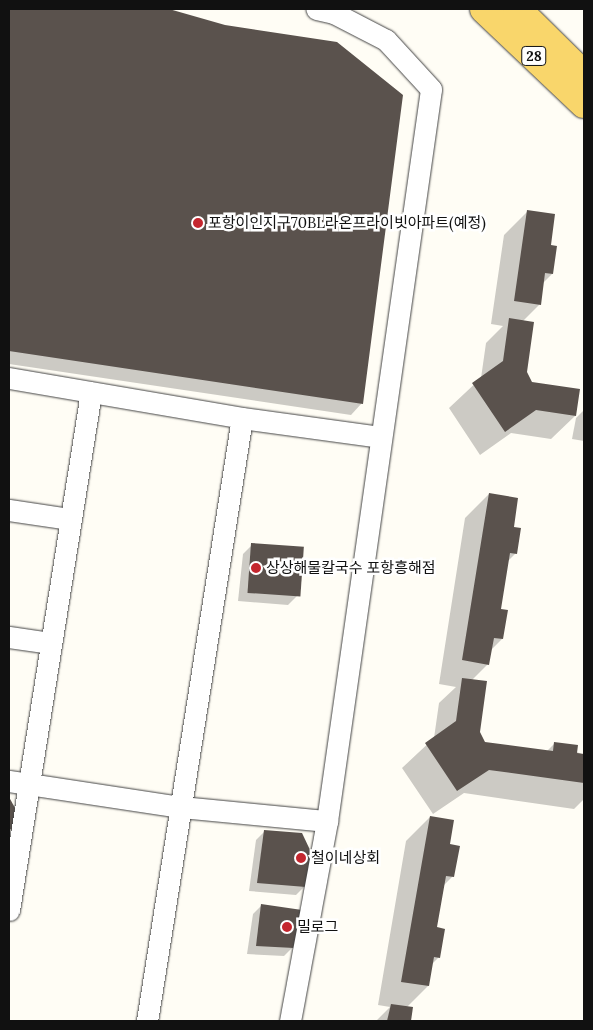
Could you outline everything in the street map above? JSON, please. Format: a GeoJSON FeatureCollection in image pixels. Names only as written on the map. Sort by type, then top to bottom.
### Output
{"type":"FeatureCollection","features":[{"type":"Feature","properties":{"kind":"main road","name":"28"},"geometry":{"type":"LineString","coordinates":[[484,9],[584,104]]}},
{"type":"Feature","properties":{"kind":"main road"},"geometry":{"type":"LineString","coordinates":[[517,9],[584,75]]}},
{"type":"Feature","properties":{"kind":"street"},"geometry":{"type":"LineString","coordinates":[[290,1021],[327,820],[431,89],[386,40],[334,13],[316,9]]}},
{"type":"Feature","properties":{"kind":"street"},"geometry":{"type":"LineString","coordinates":[[9,378],[242,418],[380,437]]}},
{"type":"Feature","properties":{"kind":"street"},"geometry":{"type":"LineString","coordinates":[[9,910],[18,783],[50,643],[91,392]]}},
{"type":"Feature","properties":{"kind":"street"},"geometry":{"type":"LineString","coordinates":[[148,1021],[242,418]]}},
{"type":"Feature","properties":{"kind":"street"},"geometry":{"type":"LineString","coordinates":[[9,510],[70,519]]}},
{"type":"Feature","properties":{"kind":"street"},"geometry":{"type":"LineString","coordinates":[[9,636],[50,643]]}},
{"type":"Feature","properties":{"kind":"street"},"geometry":{"type":"LineString","coordinates":[[18,783],[181,807],[327,820]]}},
{"type":"Feature","properties":{"kind":"building","name":"포항이인지구70BL라온프라이빗아파트(예정)"},"geometry":{"type":"Polygon","coordinates":[[[9,9],[169,9],[225,25],[337,42],[403,95],[363,404],[9,351],[9,9]]]}},
{"type":"Feature","properties":{"kind":"building"},"geometry":{"type":"Polygon","coordinates":[[[527,210],[555,214],[551,245],[557,246],[553,274],[545,273],[541,305],[514,301],[527,210]]]}},
{"type":"Feature","properties":{"kind":"building"},"geometry":{"type":"Polygon","coordinates":[[[509,318],[534,322],[527,372],[532,382],[580,389],[576,416],[536,410],[505,432],[472,383],[503,361],[509,318]]]}},
{"type":"Feature","properties":{"kind":"building"},"geometry":{"type":"Polygon","coordinates":[[[489,493],[518,498],[514,527],[521,528],[517,554],[510,553],[501,609],[508,610],[503,639],[494,638],[489,665],[462,660],[489,493]]]}},
{"type":"Feature","properties":{"kind":"building"},"geometry":{"type":"Polygon","coordinates":[[[251,543],[304,547],[300,597],[248,593],[251,543]]]}},
{"type":"Feature","properties":{"kind":"building"},"geometry":{"type":"Polygon","coordinates":[[[462,678],[487,681],[480,732],[485,742],[553,751],[554,742],[578,745],[577,753],[584,754],[584,783],[489,770],[457,791],[425,743],[456,721],[462,678]]]}},
{"type":"Feature","properties":{"kind":"building"},"geometry":{"type":"Polygon","coordinates":[[[9,797],[15,808],[13,830],[9,829],[9,797]]]}},
{"type":"Feature","properties":{"kind":"building"},"geometry":{"type":"Polygon","coordinates":[[[430,816],[454,820],[450,844],[460,846],[454,877],[446,876],[437,927],[445,929],[440,958],[434,957],[429,986],[401,982],[430,816]]]}},
{"type":"Feature","properties":{"kind":"building"},"geometry":{"type":"Polygon","coordinates":[[[264,830],[302,833],[311,852],[306,887],[257,883],[264,830]]]}},
{"type":"Feature","properties":{"kind":"building"},"geometry":{"type":"Polygon","coordinates":[[[261,904],[302,910],[294,948],[256,946],[261,904]]]}},
{"type":"Feature","properties":{"kind":"building"},"geometry":{"type":"Polygon","coordinates":[[[391,1004],[413,1007],[411,1021],[387,1021],[391,1004]]]}},
{"type":"Feature","properties":{"kind":"place","name":"포항이인지구70BL라온프라이빗아파트(예정)"},"geometry":{"type":"Point","coordinates":[198,223]}},
{"type":"Feature","properties":{"kind":"place","name":"상상해물칼국수 포항흥해점"},"geometry":{"type":"Point","coordinates":[256,568]}},
{"type":"Feature","properties":{"kind":"place","name":"철이네상회"},"geometry":{"type":"Point","coordinates":[301,858]}},
{"type":"Feature","properties":{"kind":"place","name":"밀로그"},"geometry":{"type":"Point","coordinates":[287,927]}}]}
